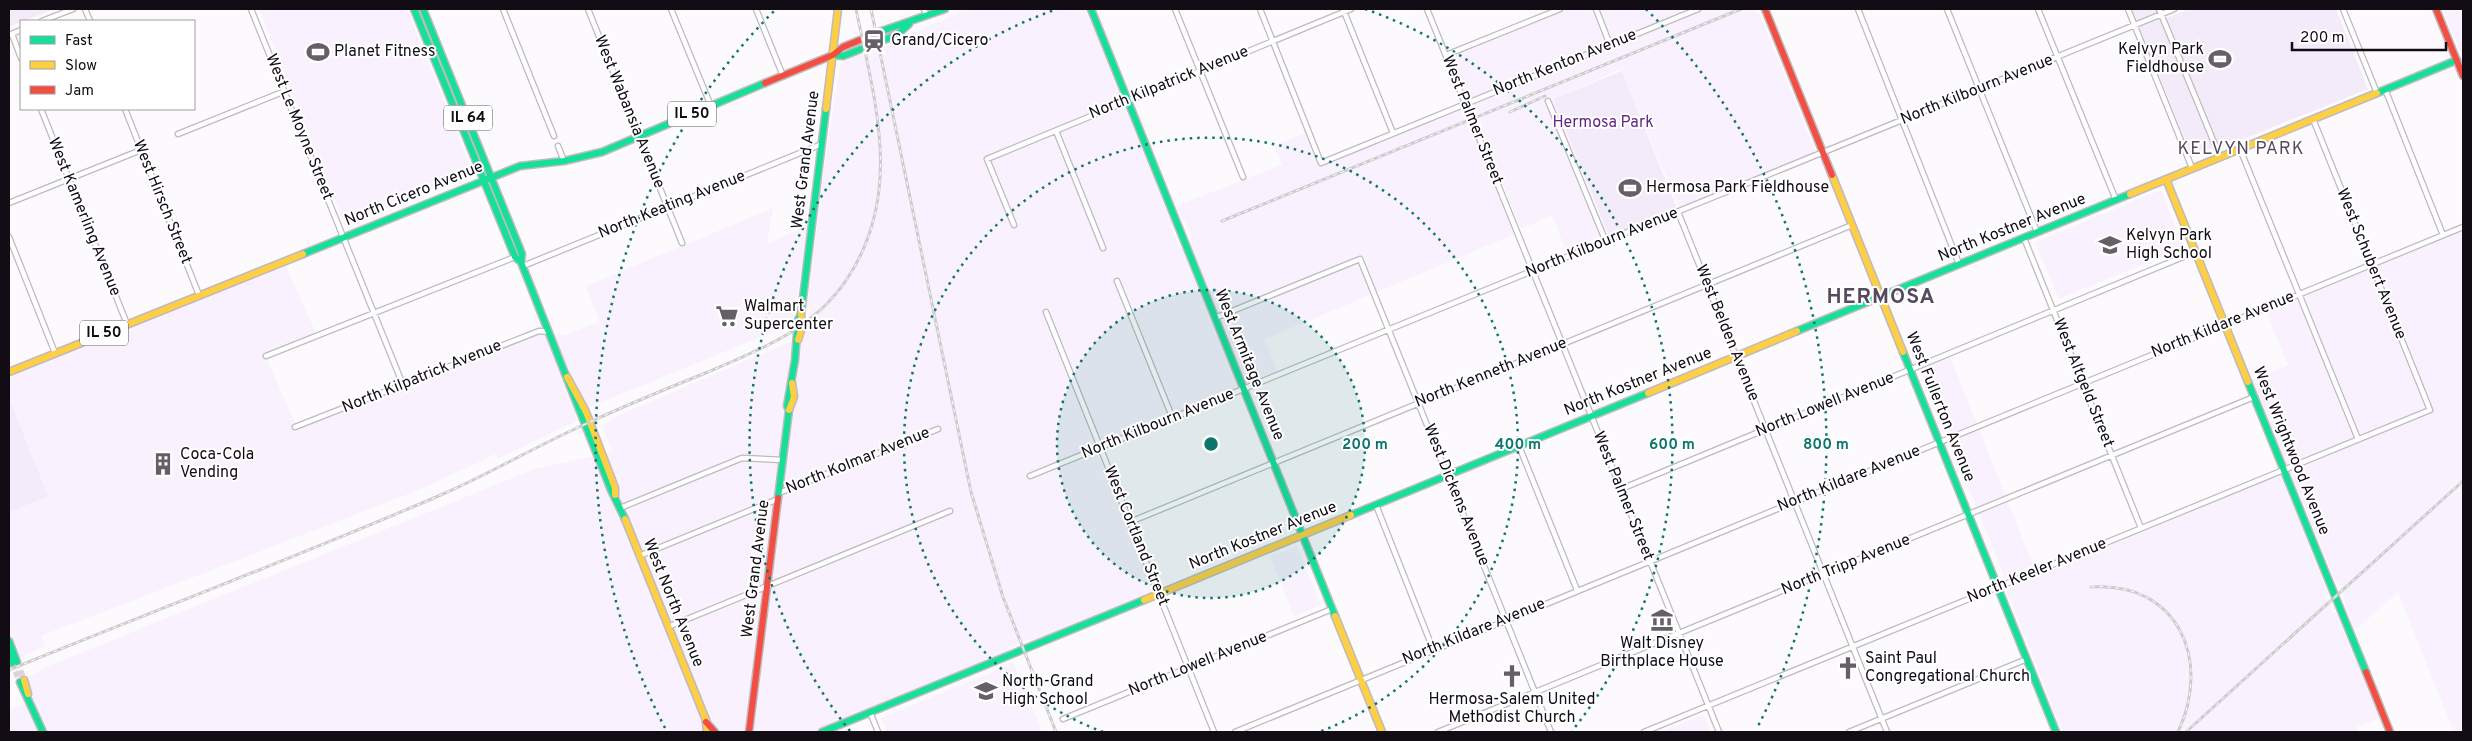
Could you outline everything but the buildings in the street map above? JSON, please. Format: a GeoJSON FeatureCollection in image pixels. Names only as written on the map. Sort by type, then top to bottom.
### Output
{"type":"FeatureCollection","features":[{"type":"Feature","properties":{"kind":"main road","name":"IL 64"},"geometry":{"type":"LineString","coordinates":[[414,9],[514,257]]}},
{"type":"Feature","properties":{"kind":"main road","name":"West North Avenue"},"geometry":{"type":"LineString","coordinates":[[423,9],[492,177],[522,254],[522,264],[567,377],[573,382],[616,488],[615,495],[706,722],[707,732]]}},
{"type":"Feature","properties":{"kind":"main road","name":"West Grand Avenue"},"geometry":{"type":"LineString","coordinates":[[749,732],[789,410],[792,406],[795,387],[792,383],[798,340],[802,328],[801,314],[838,9]]}},
{"type":"Feature","properties":{"kind":"main road"},"geometry":{"type":"LineString","coordinates":[[879,32],[910,24],[946,9]]}},
{"type":"Feature","properties":{"kind":"main road","name":"West Armitage Avenue"},"geometry":{"type":"LineString","coordinates":[[1090,9],[1382,732]]}},
{"type":"Feature","properties":{"kind":"main road"},"geometry":{"type":"LineString","coordinates":[[2436,9],[2460,58],[2463,76]]}},
{"type":"Feature","properties":{"kind":"main road","name":"West Fullerton Avenue"},"geometry":{"type":"LineString","coordinates":[[1768,10],[1823,153],[2055,732]]}},
{"type":"Feature","properties":{"kind":"main road"},"geometry":{"type":"LineString","coordinates":[[882,41],[897,35],[910,24]]}},
{"type":"Feature","properties":{"kind":"main road","name":"North Cicero Avenue"},"geometry":{"type":"LineString","coordinates":[[9,372],[520,166],[564,161],[602,152],[833,55],[843,47],[860,40]]}},
{"type":"Feature","properties":{"kind":"main road","name":"North Cicero Avenue"},"geometry":{"type":"LineString","coordinates":[[833,55],[843,56],[862,49]]}},
{"type":"Feature","properties":{"kind":"main road","name":"North Kostner Avenue"},"geometry":{"type":"LineString","coordinates":[[822,732],[2460,58]]}},
{"type":"Feature","properties":{"kind":"main road","name":"West Wrightwood Avenue"},"geometry":{"type":"LineString","coordinates":[[2166,179],[2390,732]]}},
{"type":"Feature","properties":{"kind":"main road"},"geometry":{"type":"LineString","coordinates":[[514,257],[522,264]]}},
{"type":"Feature","properties":{"kind":"main road"},"geometry":{"type":"LineString","coordinates":[[9,641],[15,662],[9,654]]}},
{"type":"Feature","properties":{"kind":"main road"},"geometry":{"type":"LineString","coordinates":[[22,681],[43,732]]}},
{"type":"Feature","properties":{"kind":"main road","name":"West North Avenue"},"geometry":{"type":"LineString","coordinates":[[706,722],[715,732]]}},
{"type":"Feature","properties":{"kind":"street"},"geometry":{"type":"LineString","coordinates":[[45,20],[73,9]]}},
{"type":"Feature","properties":{"kind":"street","name":"West Le Moyne Street"},"geometry":{"type":"LineString","coordinates":[[251,9],[403,385]]}},
{"type":"Feature","properties":{"kind":"street"},"geometry":{"type":"LineString","coordinates":[[503,9],[554,136]]}},
{"type":"Feature","properties":{"kind":"street","name":"West Wabansia Avenue"},"geometry":{"type":"LineString","coordinates":[[588,9],[682,243]]}},
{"type":"Feature","properties":{"kind":"street"},"geometry":{"type":"LineString","coordinates":[[672,9],[711,106]]}},
{"type":"Feature","properties":{"kind":"street"},"geometry":{"type":"LineString","coordinates":[[756,9],[783,76]]}},
{"type":"Feature","properties":{"kind":"street"},"geometry":{"type":"LineString","coordinates":[[924,9],[927,16]]}},
{"type":"Feature","properties":{"kind":"street"},"geometry":{"type":"LineString","coordinates":[[1175,9],[1243,177]]}},
{"type":"Feature","properties":{"kind":"street"},"geometry":{"type":"LineString","coordinates":[[1260,9],[1273,40]]}},
{"type":"Feature","properties":{"kind":"street","name":"North Kilpatrick Avenue"},"geometry":{"type":"LineString","coordinates":[[1014,225],[988,159],[1344,10],[1351,9]]}},
{"type":"Feature","properties":{"kind":"street","name":"West Palmer Street"},"geometry":{"type":"LineString","coordinates":[[1427,9],[1719,732]]}},
{"type":"Feature","properties":{"kind":"street"},"geometry":{"type":"LineString","coordinates":[[1446,55],[1560,9]]}},
{"type":"Feature","properties":{"kind":"street"},"geometry":{"type":"LineString","coordinates":[[1596,9],[1610,45]]}},
{"type":"Feature","properties":{"kind":"street","name":"North Kenton Avenue"},"geometry":{"type":"LineString","coordinates":[[1273,40],[1321,163],[1698,9]]}},
{"type":"Feature","properties":{"kind":"street"},"geometry":{"type":"LineString","coordinates":[[1858,9],[1959,264]]}},
{"type":"Feature","properties":{"kind":"street"},"geometry":{"type":"LineString","coordinates":[[1947,9],[2037,232]]}},
{"type":"Feature","properties":{"kind":"street"},"geometry":{"type":"LineString","coordinates":[[2038,9],[2116,200]]}},
{"type":"Feature","properties":{"kind":"street"},"geometry":{"type":"LineString","coordinates":[[2128,9],[2192,168]]}},
{"type":"Feature","properties":{"kind":"street","name":"North Kilbourn Avenue"},"geometry":{"type":"LineString","coordinates":[[1030,476],[2058,57],[2135,25],[2160,11],[2174,9]]}},
{"type":"Feature","properties":{"kind":"street"},"geometry":{"type":"LineString","coordinates":[[2342,9],[2376,93]]}},
{"type":"Feature","properties":{"kind":"street"},"geometry":{"type":"LineString","coordinates":[[1344,10],[1393,133]]}},
{"type":"Feature","properties":{"kind":"street"},"geometry":{"type":"LineString","coordinates":[[2160,11],[2220,157]]}},
{"type":"Feature","properties":{"kind":"street"},"geometry":{"type":"LineString","coordinates":[[10,34],[20,56]]}},
{"type":"Feature","properties":{"kind":"street"},"geometry":{"type":"LineString","coordinates":[[2385,89],[2443,235]]}},
{"type":"Feature","properties":{"kind":"street"},"geometry":{"type":"LineString","coordinates":[[178,134],[285,91]]}},
{"type":"Feature","properties":{"kind":"street"},"geometry":{"type":"LineString","coordinates":[[1548,100],[1606,242]]}},
{"type":"Feature","properties":{"kind":"street","name":"West Kamerling Avenue"},"geometry":{"type":"LineString","coordinates":[[41,110],[126,324]]}},
{"type":"Feature","properties":{"kind":"street","name":"West Hirsch Street"},"geometry":{"type":"LineString","coordinates":[[125,110],[199,295]]}},
{"type":"Feature","properties":{"kind":"street","name":"West Schubert Avenue"},"geometry":{"type":"LineString","coordinates":[[2313,119],[2430,410]]}},
{"type":"Feature","properties":{"kind":"street"},"geometry":{"type":"LineString","coordinates":[[1056,131],[1103,248]]}},
{"type":"Feature","properties":{"kind":"street","name":"North Keating Avenue"},"geometry":{"type":"LineString","coordinates":[[522,264],[822,144]]}},
{"type":"Feature","properties":{"kind":"street"},"geometry":{"type":"LineString","coordinates":[[558,146],[564,161]]}},
{"type":"Feature","properties":{"kind":"street"},"geometry":{"type":"LineString","coordinates":[[2240,149],[2358,439]]}},
{"type":"Feature","properties":{"kind":"street"},"geometry":{"type":"LineString","coordinates":[[9,204],[141,150]]}},
{"type":"Feature","properties":{"kind":"street","name":"West Belden Avenue"},"geometry":{"type":"LineString","coordinates":[[1678,212],[1887,732]]}},
{"type":"Feature","properties":{"kind":"street","name":"North Kenneth Avenue"},"geometry":{"type":"LineString","coordinates":[[1130,522],[1852,225]]}},
{"type":"Feature","properties":{"kind":"street","name":"North Kildare Avenue"},"geometry":{"type":"LineString","coordinates":[[1234,732],[2463,227]]}},
{"type":"Feature","properties":{"kind":"street"},"geometry":{"type":"LineString","coordinates":[[9,236],[55,353]]}},
{"type":"Feature","properties":{"kind":"street","name":"West Altgeld Street"},"geometry":{"type":"LineString","coordinates":[[2024,238],[2141,528]]}},
{"type":"Feature","properties":{"kind":"street","name":"North Lowell Avenue"},"geometry":{"type":"LineString","coordinates":[[1621,489],[2196,252]]}},
{"type":"Feature","properties":{"kind":"street"},"geometry":{"type":"LineString","coordinates":[[266,356],[514,257]]}},
{"type":"Feature","properties":{"kind":"street","name":"West Dickens Avenue"},"geometry":{"type":"LineString","coordinates":[[1215,318],[1360,259],[1551,732]]}},
{"type":"Feature","properties":{"kind":"street"},"geometry":{"type":"LineString","coordinates":[[1118,282],[1172,419]]}},
{"type":"Feature","properties":{"kind":"street","name":"West Cortland Street"},"geometry":{"type":"LineString","coordinates":[[1046,312],[1214,732]]}},
{"type":"Feature","properties":{"kind":"street","name":"North Kilpatrick Avenue"},"geometry":{"type":"LineString","coordinates":[[295,427],[539,331],[549,332]]}},
{"type":"Feature","properties":{"kind":"street","name":"North Tripp Avenue"},"geometry":{"type":"LineString","coordinates":[[1438,732],[2254,398]]}},
{"type":"Feature","properties":{"kind":"street","name":"North Keeler Avenue"},"geometry":{"type":"LineString","coordinates":[[1644,732],[2430,410]]}},
{"type":"Feature","properties":{"kind":"street","name":"North Kolmar Avenue"},"geometry":{"type":"LineString","coordinates":[[639,556],[938,429]]}},
{"type":"Feature","properties":{"kind":"street"},"geometry":{"type":"LineString","coordinates":[[1519,446],[1577,590]]}},
{"type":"Feature","properties":{"kind":"street"},"geometry":{"type":"LineString","coordinates":[[620,508],[742,458],[783,460]]}},
{"type":"Feature","properties":{"kind":"street"},"geometry":{"type":"LineString","coordinates":[[1376,505],[1433,649]]}},
{"type":"Feature","properties":{"kind":"street"},"geometry":{"type":"LineString","coordinates":[[668,627],[950,511]]}},
{"type":"Feature","properties":{"kind":"street","name":"North Lowell Avenue"},"geometry":{"type":"LineString","coordinates":[[1063,719],[1332,609]]}},
{"type":"Feature","properties":{"kind":"street"},"geometry":{"type":"LineString","coordinates":[[1849,732],[2027,659]]}},
{"type":"Feature","properties":{"kind":"street"},"geometry":{"type":"LineString","coordinates":[[870,712],[878,732]]}},
{"type":"Feature","properties":{"kind":"shaded area"},"geometry":{"type":"Polygon","coordinates":[[[259,9],[407,9],[473,173],[345,225],[259,9]]]}},
{"type":"Feature","properties":{"kind":"shaded area"},"geometry":{"type":"Polygon","coordinates":[[[967,9],[1086,9],[1173,225],[1170,226],[1179,248],[1194,242],[1185,220],[1182,221],[1176,206],[1282,165],[1274,145],[1305,133],[1320,166],[1460,108],[1468,128],[1472,127],[1515,234],[1265,339],[1277,371],[1095,446],[1154,590],[1030,642],[1029,639],[1006,648],[1007,652],[815,732],[9,732],[9,710],[25,703],[17,681],[42,671],[41,669],[532,470],[592,456],[593,458],[612,451],[602,426],[619,415],[790,342],[808,330],[810,306],[807,308],[826,154],[840,65],[848,58],[864,54],[967,9]]]}},
{"type":"Feature","properties":{"kind":"shaded area"},"geometry":{"type":"Polygon","coordinates":[[[1569,9],[1681,9],[1685,17],[1704,9],[1756,9],[1754,14],[1759,12],[1816,153],[1680,210],[1621,69],[1553,99],[1607,234],[1566,251],[1552,215],[1521,229],[1479,127],[1482,125],[1473,103],[1470,104],[1451,56],[1569,9]]]}},
{"type":"Feature","properties":{"kind":"shaded area"},"geometry":{"type":"Polygon","coordinates":[[[2443,9],[2463,9],[2463,58],[2443,9]]]}},
{"type":"Feature","properties":{"kind":"shaded area","name":"Kelvyn Park High School"},"geometry":{"type":"Polygon","coordinates":[[[2161,190],[2184,248],[2059,299],[2035,242],[2161,190]]]}},
{"type":"Feature","properties":{"kind":"shaded area"},"geometry":{"type":"Polygon","coordinates":[[[773,208],[767,244],[809,225],[792,324],[575,413],[577,421],[498,459],[496,454],[419,490],[41,636],[45,646],[9,663],[9,377],[286,266],[316,333],[265,355],[298,429],[538,333],[565,335],[599,322],[586,286],[773,208]]]}},
{"type":"Feature","properties":{"kind":"shaded area"},"geometry":{"type":"Polygon","coordinates":[[[2463,225],[2463,728],[2454,732],[2398,592],[2354,631],[2339,582],[2336,583],[2252,380],[2288,365],[2263,304],[2463,225]]]}},
{"type":"Feature","properties":{"kind":"shaded area"},"geometry":{"type":"Polygon","coordinates":[[[1950,356],[2034,567],[2005,578],[1919,369],[1950,356]]]}},
{"type":"Feature","properties":{"kind":"shaded area"},"geometry":{"type":"Polygon","coordinates":[[[2281,475],[2328,594],[2326,595],[2333,614],[2336,613],[2379,718],[2357,727],[2359,732],[2063,732],[2006,588],[2281,475]]]}},
{"type":"Feature","properties":{"kind":"shaded area"},"geometry":{"type":"Polygon","coordinates":[[[1297,546],[1321,605],[1294,616],[1270,556],[1297,546]]]}},
{"type":"Feature","properties":{"kind":"shaded area","name":"North-Grand High School"},"geometry":{"type":"Polygon","coordinates":[[[1014,663],[1042,732],[887,732],[881,718],[1014,663]]]}},
{"type":"Feature","properties":{"kind":"shaded area"},"geometry":{"type":"Polygon","coordinates":[[[1703,715],[1711,732],[1661,732],[1703,715]]]}},
{"type":"Feature","properties":{"kind":"green space"},"geometry":{"type":"Polygon","coordinates":[[[9,9],[54,9],[26,20],[20,20],[20,23],[9,27],[9,9]]]}},
{"type":"Feature","properties":{"kind":"green space"},"geometry":{"type":"Polygon","coordinates":[[[2132,9],[2156,9],[2213,148],[2192,156],[2132,9]]]}},
{"type":"Feature","properties":{"kind":"green space","name":"KELVYN PARK"},"geometry":{"type":"Polygon","coordinates":[[[2190,9],[2336,9],[2368,89],[2218,149],[2166,18],[2190,9]]]}},
{"type":"Feature","properties":{"kind":"green space","name":"Hermosa Park"},"geometry":{"type":"Polygon","coordinates":[[[1622,71],[1677,209],[1609,236],[1553,99],[1622,71]]]}},
{"type":"Feature","properties":{"kind":"green space"},"geometry":{"type":"Polygon","coordinates":[[[9,399],[48,496],[9,512],[9,399]]]}},
{"type":"Feature","properties":{"kind":"tunnel"},"geometry":{"type":"LineString","coordinates":[[860,40],[879,32]]}},
{"type":"Feature","properties":{"kind":"tunnel"},"geometry":{"type":"LineString","coordinates":[[861,49],[881,41]]}},
{"type":"Feature","properties":{"kind":"tunnel"},"geometry":{"type":"LineString","coordinates":[[17,662],[24,680]]}},
{"type":"Feature","properties":{"kind":"tunnel"},"geometry":{"type":"LineString","coordinates":[[12,663],[20,682]]}},
{"type":"Feature","properties":{"kind":"railway"},"geometry":{"type":"LineString","coordinates":[[9,670],[443,494],[590,422],[766,346],[785,336],[819,312],[847,279],[865,247],[875,214],[880,180],[877,113],[856,9]]}},
{"type":"Feature","properties":{"kind":"railway"},"geometry":{"type":"LineString","coordinates":[[871,9],[971,492],[1003,597],[1056,732]]}},
{"type":"Feature","properties":{"kind":"railway"},"geometry":{"type":"LineString","coordinates":[[1222,221],[1741,9]]}},
{"type":"Feature","properties":{"kind":"railway"},"geometry":{"type":"LineString","coordinates":[[1510,112],[1545,96]]}},
{"type":"Feature","properties":{"kind":"railway"},"geometry":{"type":"LineString","coordinates":[[2186,732],[2463,481]]}},
{"type":"Feature","properties":{"kind":"railway"},"geometry":{"type":"LineString","coordinates":[[2091,587],[2121,589],[2146,597],[2166,611],[2180,630],[2188,653],[2191,678],[2188,705],[2178,732]]}},
{"type":"Feature","properties":{"kind":"traffic: fast"},"geometry":{"type":"LineString","coordinates":[[414,9],[515,257],[521,262],[611,490],[625,519]]}},
{"type":"Feature","properties":{"kind":"traffic: fast"},"geometry":{"type":"LineString","coordinates":[[423,9],[522,254],[521,262]]}},
{"type":"Feature","properties":{"kind":"traffic: fast"},"geometry":{"type":"LineString","coordinates":[[879,32],[945,9]]}},
{"type":"Feature","properties":{"kind":"traffic: fast"},"geometry":{"type":"LineString","coordinates":[[1091,9],[1335,616]]}},
{"type":"Feature","properties":{"kind":"traffic: fast"},"geometry":{"type":"LineString","coordinates":[[881,41],[897,35],[909,24]]}},
{"type":"Feature","properties":{"kind":"traffic: fast"},"geometry":{"type":"LineString","coordinates":[[833,55],[843,56],[861,49]]}},
{"type":"Feature","properties":{"kind":"traffic: fast"},"geometry":{"type":"LineString","coordinates":[[2377,93],[2457,60]]}},
{"type":"Feature","properties":{"kind":"traffic: fast"},"geometry":{"type":"LineString","coordinates":[[303,254],[520,166],[564,161],[602,152],[765,83]]}},
{"type":"Feature","properties":{"kind":"traffic: fast"},"geometry":{"type":"LineString","coordinates":[[778,498],[789,410],[787,406],[795,360],[798,320],[801,314],[826,109]]}},
{"type":"Feature","properties":{"kind":"traffic: fast"},"geometry":{"type":"LineString","coordinates":[[1797,331],[2130,194]]}},
{"type":"Feature","properties":{"kind":"traffic: fast"},"geometry":{"type":"LineString","coordinates":[[1903,352],[2056,732]]}},
{"type":"Feature","properties":{"kind":"traffic: fast"},"geometry":{"type":"LineString","coordinates":[[2248,382],[2366,672]]}},
{"type":"Feature","properties":{"kind":"traffic: fast"},"geometry":{"type":"LineString","coordinates":[[1351,515],[1648,393]]}},
{"type":"Feature","properties":{"kind":"traffic: fast"},"geometry":{"type":"LineString","coordinates":[[822,732],[1144,600]]}},
{"type":"Feature","properties":{"kind":"traffic: fast"},"geometry":{"type":"LineString","coordinates":[[9,641],[17,662]]}},
{"type":"Feature","properties":{"kind":"traffic: fast"},"geometry":{"type":"LineString","coordinates":[[9,654],[12,663]]}},
{"type":"Feature","properties":{"kind":"traffic: fast"},"geometry":{"type":"LineString","coordinates":[[20,682],[43,732]]}},
{"type":"Feature","properties":{"kind":"traffic: slow"},"geometry":{"type":"LineString","coordinates":[[826,109],[838,9]]}},
{"type":"Feature","properties":{"kind":"traffic: slow"},"geometry":{"type":"LineString","coordinates":[[2130,194],[2377,93]]}},
{"type":"Feature","properties":{"kind":"traffic: slow"},"geometry":{"type":"LineString","coordinates":[[1832,175],[1903,352]]}},
{"type":"Feature","properties":{"kind":"traffic: slow"},"geometry":{"type":"LineString","coordinates":[[2166,179],[2248,382]]}},
{"type":"Feature","properties":{"kind":"traffic: slow"},"geometry":{"type":"LineString","coordinates":[[9,372],[303,254]]}},
{"type":"Feature","properties":{"kind":"traffic: slow"},"geometry":{"type":"LineString","coordinates":[[798,340],[802,327],[801,314]]}},
{"type":"Feature","properties":{"kind":"traffic: slow"},"geometry":{"type":"LineString","coordinates":[[1648,393],[1797,331]]}},
{"type":"Feature","properties":{"kind":"traffic: slow"},"geometry":{"type":"LineString","coordinates":[[567,377],[586,412],[615,488],[615,495]]}},
{"type":"Feature","properties":{"kind":"traffic: slow"},"geometry":{"type":"LineString","coordinates":[[789,410],[794,397],[792,383]]}},
{"type":"Feature","properties":{"kind":"traffic: slow"},"geometry":{"type":"LineString","coordinates":[[1144,600],[1351,515]]}},
{"type":"Feature","properties":{"kind":"traffic: slow"},"geometry":{"type":"LineString","coordinates":[[625,519],[706,720],[707,732]]}},
{"type":"Feature","properties":{"kind":"traffic: slow"},"geometry":{"type":"LineString","coordinates":[[1335,616],[1382,732]]}},
{"type":"Feature","properties":{"kind":"traffic: slow"},"geometry":{"type":"LineString","coordinates":[[24,680],[28,694]]}},
{"type":"Feature","properties":{"kind":"traffic: jam"},"geometry":{"type":"LineString","coordinates":[[1765,9],[1832,175]]}},
{"type":"Feature","properties":{"kind":"traffic: jam"},"geometry":{"type":"LineString","coordinates":[[2436,9],[2463,76]]}},
{"type":"Feature","properties":{"kind":"traffic: jam"},"geometry":{"type":"LineString","coordinates":[[765,83],[833,55],[843,47],[860,40]]}},
{"type":"Feature","properties":{"kind":"traffic: jam"},"geometry":{"type":"LineString","coordinates":[[749,732],[778,498]]}},
{"type":"Feature","properties":{"kind":"traffic: jam"},"geometry":{"type":"LineString","coordinates":[[2366,672],[2390,732]]}},
{"type":"Feature","properties":{"kind":"traffic: jam"},"geometry":{"type":"LineString","coordinates":[[706,722],[715,732]]}},
{"type":"Feature","properties":{"kind":"place","name":"Grand/Cicero"},"geometry":{"type":"Point","coordinates":[874,41]}},
{"type":"Feature","properties":{"kind":"place","name":"Planet Fitness"},"geometry":{"type":"Point","coordinates":[318,52]}},
{"type":"Feature","properties":{"kind":"place","name":"Kelvyn Park Fieldhouse"},"geometry":{"type":"Point","coordinates":[2220,59]}},
{"type":"Feature","properties":{"kind":"place","name":"Hermosa Park Fieldhouse"},"geometry":{"type":"Point","coordinates":[1630,188]}},
{"type":"Feature","properties":{"kind":"place","name":"Kelvyn Park High School"},"geometry":{"type":"Point","coordinates":[2110,245]}},
{"type":"Feature","properties":{"kind":"place","name":"Walmart Supercenter"},"geometry":{"type":"Point","coordinates":[727,316]}},
{"type":"Feature","properties":{"kind":"place","name":"Coca-Cola Vending"},"geometry":{"type":"Point","coordinates":[163,464]}},
{"type":"Feature","properties":{"kind":"place","name":"Walt Disney Birthplace House"},"geometry":{"type":"Point","coordinates":[1662,620]}},
{"type":"Feature","properties":{"kind":"place","name":"Saint Paul Congregational Church"},"geometry":{"type":"Point","coordinates":[1848,668]}},
{"type":"Feature","properties":{"kind":"place","name":"Hermosa-Salem United Methodist Church"},"geometry":{"type":"Point","coordinates":[1512,676]}},
{"type":"Feature","properties":{"kind":"place","name":"North-Grand High School"},"geometry":{"type":"Point","coordinates":[986,691]}},
{"type":"Feature","properties":{"kind":"district","name":"KELVYN PARK"},"geometry":{"type":"Point","coordinates":[2241,149]}},
{"type":"Feature","properties":{"kind":"district","name":"HERMOSA"},"geometry":{"type":"Point","coordinates":[1881,297]}}]}
